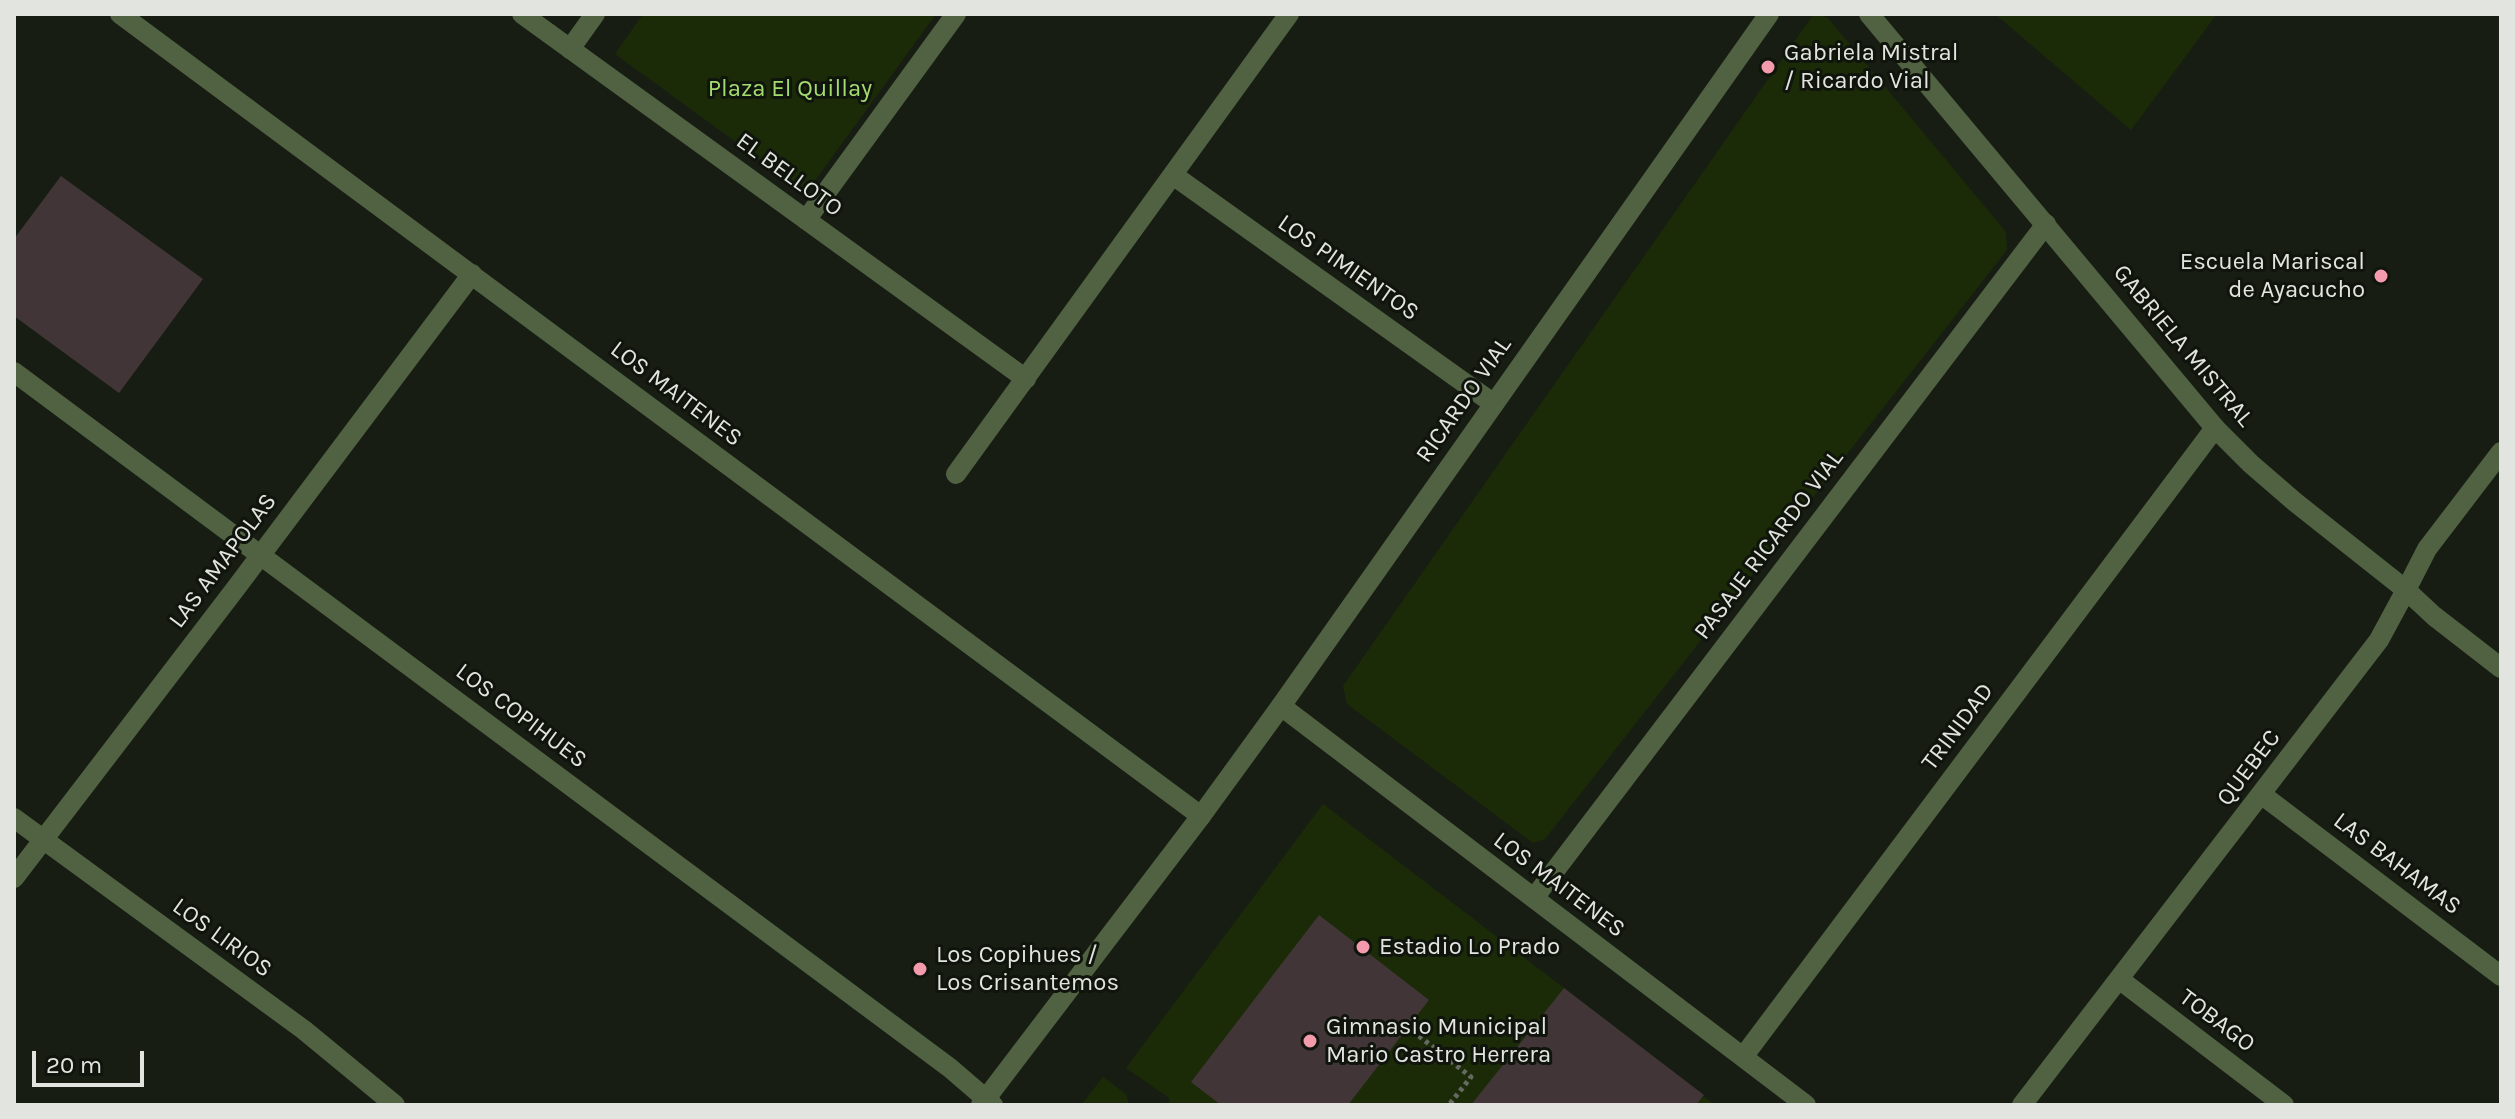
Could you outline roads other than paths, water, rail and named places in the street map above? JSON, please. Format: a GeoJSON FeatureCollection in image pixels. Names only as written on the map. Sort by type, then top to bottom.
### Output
{"type":"FeatureCollection","features":[{"type":"Feature","properties":{"kind":"street","name":"LOS MAITENES"},"geometry":{"type":"LineString","coordinates":[[120,14],[1201,816]]}},
{"type":"Feature","properties":{"kind":"street","name":"EL BELLOTO"},"geometry":{"type":"LineString","coordinates":[[522,14],[1026,379]]}},
{"type":"Feature","properties":{"kind":"street"},"geometry":{"type":"LineString","coordinates":[[570,49],[595,14]]}},
{"type":"Feature","properties":{"kind":"street"},"geometry":{"type":"LineString","coordinates":[[806,220],[956,14]]}},
{"type":"Feature","properties":{"kind":"street"},"geometry":{"type":"LineString","coordinates":[[956,474],[1289,14]]}},
{"type":"Feature","properties":{"kind":"street","name":"RICARDO VIAL"},"geometry":{"type":"LineString","coordinates":[[986,1103],[1281,706],[1769,14]]}},
{"type":"Feature","properties":{"kind":"street","name":"GABRIELA MISTRAL"},"geometry":{"type":"LineString","coordinates":[[1869,14],[2215,428],[2284,493],[2501,668]]}},
{"type":"Feature","properties":{"kind":"street","name":"LOS PIMIENTOS"},"geometry":{"type":"LineString","coordinates":[[1173,175],[1494,404]]}},
{"type":"Feature","properties":{"kind":"street","name":"PASAJE RICARDO VIAL"},"geometry":{"type":"LineString","coordinates":[[1534,898],[2046,224]]}},
{"type":"Feature","properties":{"kind":"street","name":"LAS AMAPOLAS"},"geometry":{"type":"LineString","coordinates":[[14,878],[472,274]]}},
{"type":"Feature","properties":{"kind":"street","name":"LOS COPIHUES"},"geometry":{"type":"LineString","coordinates":[[14,372],[950,1068],[986,1103]]}},
{"type":"Feature","properties":{"kind":"street","name":"TRINIDAD"},"geometry":{"type":"LineString","coordinates":[[1743,1057],[2215,428]]}},
{"type":"Feature","properties":{"kind":"street","name":"QUEBEC"},"geometry":{"type":"LineString","coordinates":[[2022,1105],[2379,640],[2427,549],[2501,452]]}},
{"type":"Feature","properties":{"kind":"street","name":"LOS MAITENES"},"geometry":{"type":"LineString","coordinates":[[1281,706],[1806,1105]]}},
{"type":"Feature","properties":{"kind":"street","name":"LAS BAHAMAS"},"geometry":{"type":"LineString","coordinates":[[2261,794],[2501,976]]}},
{"type":"Feature","properties":{"kind":"street","name":"LOS LIRIOS"},"geometry":{"type":"LineString","coordinates":[[14,818],[304,1030],[395,1105]]}},
{"type":"Feature","properties":{"kind":"street","name":"TOBAGO"},"geometry":{"type":"LineString","coordinates":[[2119,979],[2284,1105]]}},
{"type":"Feature","properties":{"kind":"place","name":"Gabriela Mistral / Ricardo Vial"},"geometry":{"type":"Point","coordinates":[1768,67]}},
{"type":"Feature","properties":{"kind":"place","name":"Escuela Mariscal de Ayacucho"},"geometry":{"type":"Point","coordinates":[2381,276]}},
{"type":"Feature","properties":{"kind":"place","name":"Estadio Lo Prado"},"geometry":{"type":"Point","coordinates":[1363,947]}},
{"type":"Feature","properties":{"kind":"place","name":"Los Copihues / Los Crisantemos"},"geometry":{"type":"Point","coordinates":[920,969]}},
{"type":"Feature","properties":{"kind":"place","name":"Gimnasio Municipal Mario Castro Herrera"},"geometry":{"type":"Point","coordinates":[1310,1041]}},
{"type":"Feature","properties":{"kind":"park label","name":"Plaza El Quillay"},"geometry":{"type":"Point","coordinates":[790,89]}}]}
